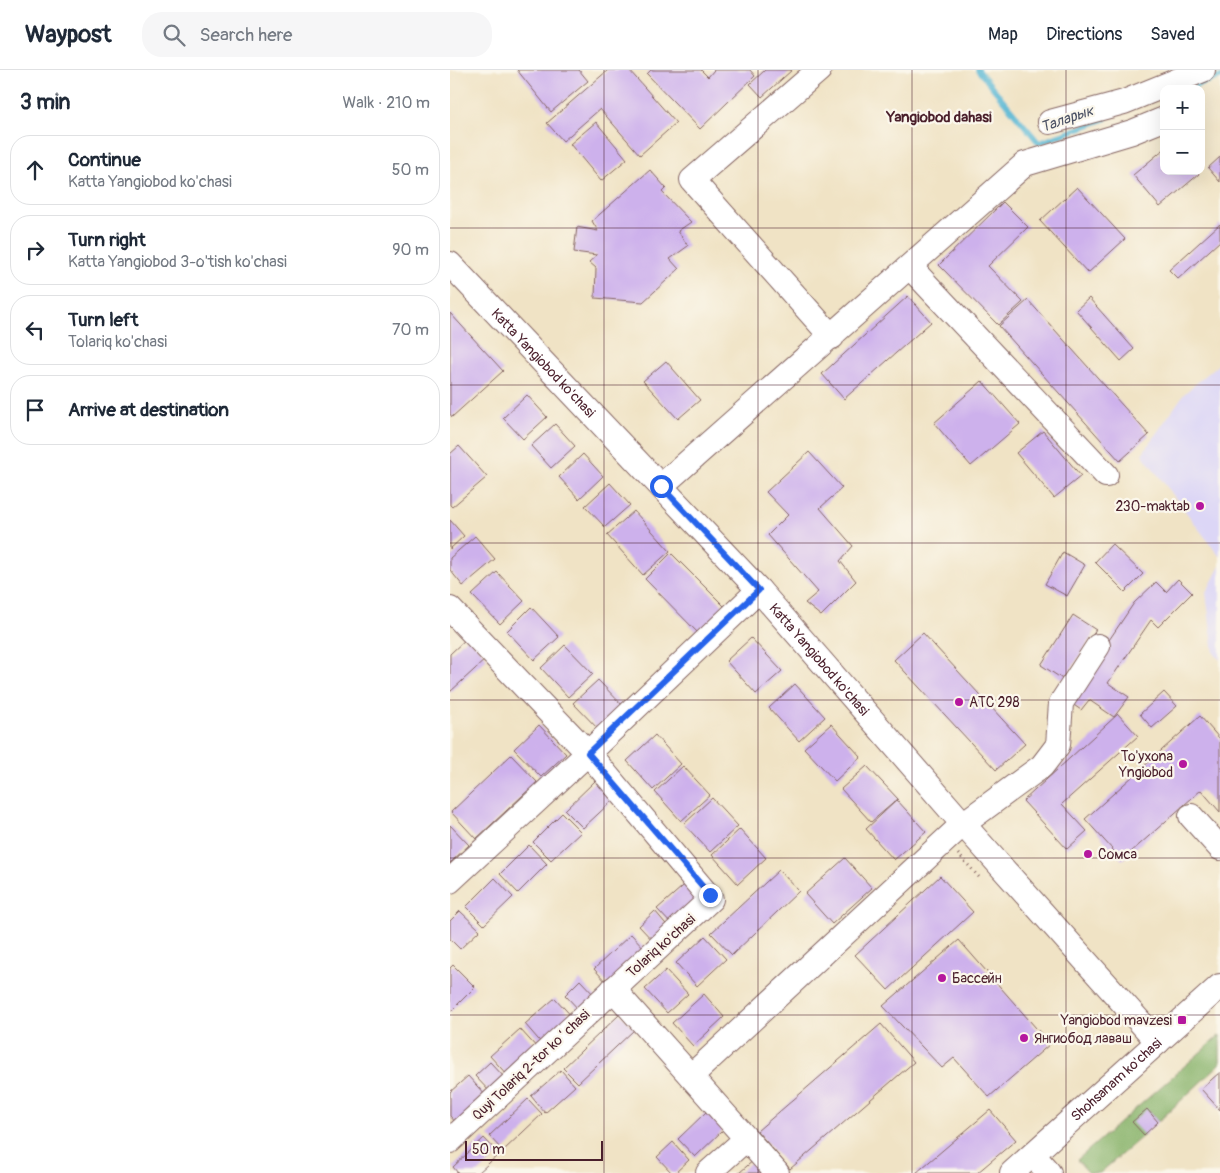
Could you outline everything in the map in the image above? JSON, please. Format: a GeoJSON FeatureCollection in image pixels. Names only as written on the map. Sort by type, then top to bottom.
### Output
{"type":"FeatureCollection","features":[{"type":"Feature","properties":{"kind":"street"},"geometry":{"type":"LineString","coordinates":[[819,70],[692,180],[832,337]]}},
{"type":"Feature","properties":{"kind":"street"},"geometry":{"type":"LineString","coordinates":[[1050,122],[1124,102],[1203,70]]}},
{"type":"Feature","properties":{"kind":"street"},"geometry":{"type":"LineString","coordinates":[[661,486],[832,337],[1025,164],[1132,132],[1160,121]]}},
{"type":"Feature","properties":{"kind":"street","name":"Katta Yangiobod ko'chasi"},"geometry":{"type":"LineString","coordinates":[[450,264],[759,590],[963,824],[1158,1042]]}},
{"type":"Feature","properties":{"kind":"street"},"geometry":{"type":"LineString","coordinates":[[910,267],[1106,476]]}},
{"type":"Feature","properties":{"kind":"street"},"geometry":{"type":"LineString","coordinates":[[450,881],[759,590]]}},
{"type":"Feature","properties":{"kind":"street","name":"Tolariq ko'chasi"},"geometry":{"type":"LineString","coordinates":[[453,617],[588,753],[712,898],[613,989]]}},
{"type":"Feature","properties":{"kind":"street"},"geometry":{"type":"LineString","coordinates":[[691,1076],[963,824],[1042,766],[1058,745],[1061,703],[1098,646]]}},
{"type":"Feature","properties":{"kind":"street"},"geometry":{"type":"LineString","coordinates":[[1191,816],[1220,848]]}},
{"type":"Feature","properties":{"kind":"street","name":"Shohsanam ko'chasi"},"geometry":{"type":"LineString","coordinates":[[1012,1173],[1220,986]]}},
{"type":"Feature","properties":{"kind":"street"},"geometry":{"type":"LineString","coordinates":[[613,989],[777,1173]]}},
{"type":"Feature","properties":{"kind":"street","name":"Quyi Tolariq 2-tor koʻchasi"},"geometry":{"type":"LineString","coordinates":[[450,1141],[613,989]]}},
{"type":"Feature","properties":{"kind":"street"},"geometry":{"type":"LineString","coordinates":[[708,1173],[746,1139]]}},
{"type":"Feature","properties":{"kind":"street"},"geometry":{"type":"LineString","coordinates":[[1033,1155],[1049,1173]]}},
{"type":"Feature","properties":{"kind":"path"},"geometry":{"type":"LineString","coordinates":[[946,840],[986,884]]}},
{"type":"Feature","properties":{"kind":"shaded area","name":"230-maktab"},"geometry":{"type":"Polygon","coordinates":[[[1220,363],[1220,557],[1142,454],[1184,394],[1220,363]]]}},
{"type":"Feature","properties":{"kind":"shaded area"},"geometry":{"type":"Polygon","coordinates":[[[1220,566],[1220,660],[1214,653],[1206,593],[1220,566]]]}},
{"type":"Feature","properties":{"kind":"green space"},"geometry":{"type":"Polygon","coordinates":[[[1220,1035],[1220,1064],[1158,1122],[1147,1109],[1144,1135],[1100,1173],[1089,1173],[1077,1160],[1220,1035]]]}},
{"type":"Feature","properties":{"kind":"building"},"geometry":{"type":"Polygon","coordinates":[[[517,70],[579,70],[588,81],[551,112],[517,70]]]}},
{"type":"Feature","properties":{"kind":"building"},"geometry":{"type":"Polygon","coordinates":[[[608,70],[629,70],[676,123],[640,155],[600,109],[563,141],[547,123],[608,70]]]}},
{"type":"Feature","properties":{"kind":"building"},"geometry":{"type":"Polygon","coordinates":[[[651,70],[701,70],[708,77],[714,70],[750,70],[755,76],[700,129],[647,74],[651,70]]]}},
{"type":"Feature","properties":{"kind":"building"},"geometry":{"type":"Polygon","coordinates":[[[765,70],[792,70],[762,97],[750,84],[765,70]]]}},
{"type":"Feature","properties":{"kind":"building"},"geometry":{"type":"Polygon","coordinates":[[[596,122],[627,159],[601,181],[570,144],[596,122]]]}},
{"type":"Feature","properties":{"kind":"building"},"geometry":{"type":"Polygon","coordinates":[[[1160,152],[1160,175],[1198,175],[1160,207],[1133,175],[1160,152]]]}},
{"type":"Feature","properties":{"kind":"building"},"geometry":{"type":"Polygon","coordinates":[[[1220,157],[1220,182],[1208,168],[1220,157]]]}},
{"type":"Feature","properties":{"kind":"building"},"geometry":{"type":"Polygon","coordinates":[[[650,170],[666,188],[662,192],[691,222],[678,231],[688,246],[670,259],[679,269],[643,302],[595,298],[596,268],[589,262],[597,255],[574,252],[577,227],[598,231],[592,221],[650,170]]]}},
{"type":"Feature","properties":{"kind":"building"},"geometry":{"type":"Polygon","coordinates":[[[1077,187],[1125,239],[1088,273],[1040,221],[1077,187]]]}},
{"type":"Feature","properties":{"kind":"building"},"geometry":{"type":"Polygon","coordinates":[[[1003,202],[1028,227],[988,266],[1023,302],[998,325],[939,265],[1003,202]]]}},
{"type":"Feature","properties":{"kind":"building"},"geometry":{"type":"Polygon","coordinates":[[[1220,224],[1220,241],[1178,279],[1169,270],[1220,224]]]}},
{"type":"Feature","properties":{"kind":"building"},"geometry":{"type":"Polygon","coordinates":[[[908,296],[931,322],[844,399],[822,374],[908,296]]]}},
{"type":"Feature","properties":{"kind":"building"},"geometry":{"type":"Polygon","coordinates":[[[1089,298],[1134,349],[1121,361],[1076,310],[1089,298]]]}},
{"type":"Feature","properties":{"kind":"building"},"geometry":{"type":"Polygon","coordinates":[[[1028,300],[1149,435],[1120,461],[999,326],[1028,300]]]}},
{"type":"Feature","properties":{"kind":"building"},"geometry":{"type":"Polygon","coordinates":[[[450,313],[503,371],[452,417],[450,414],[450,313]]]}},
{"type":"Feature","properties":{"kind":"building"},"geometry":{"type":"Polygon","coordinates":[[[666,361],[700,400],[678,419],[643,381],[666,361]]]}},
{"type":"Feature","properties":{"kind":"building"},"geometry":{"type":"Polygon","coordinates":[[[982,381],[1020,424],[971,466],[934,423],[982,381]]]}},
{"type":"Feature","properties":{"kind":"building"},"geometry":{"type":"Polygon","coordinates":[[[527,395],[547,417],[523,439],[503,418],[527,395]]]}},
{"type":"Feature","properties":{"kind":"building"},"geometry":{"type":"Polygon","coordinates":[[[555,424],[575,446],[551,468],[531,446],[555,424]]]}},
{"type":"Feature","properties":{"kind":"building"},"geometry":{"type":"Polygon","coordinates":[[[1043,431],[1081,476],[1054,498],[1016,453],[1043,431]]]}},
{"type":"Feature","properties":{"kind":"building"},"geometry":{"type":"Polygon","coordinates":[[[459,446],[487,477],[452,507],[450,505],[450,454],[459,446]]]}},
{"type":"Feature","properties":{"kind":"building"},"geometry":{"type":"Polygon","coordinates":[[[809,452],[842,488],[820,508],[853,546],[840,561],[856,581],[821,616],[805,603],[818,592],[768,535],[788,515],[766,492],[809,452]]]}},
{"type":"Feature","properties":{"kind":"building"},"geometry":{"type":"Polygon","coordinates":[[[583,454],[603,476],[579,499],[559,477],[583,454]]]}},
{"type":"Feature","properties":{"kind":"building"},"geometry":{"type":"Polygon","coordinates":[[[610,483],[630,505],[605,527],[585,506],[610,483]]]}},
{"type":"Feature","properties":{"kind":"building"},"geometry":{"type":"Polygon","coordinates":[[[634,511],[670,551],[643,575],[607,535],[634,511]]]}},
{"type":"Feature","properties":{"kind":"building"},"geometry":{"type":"Polygon","coordinates":[[[450,520],[464,536],[450,549],[450,520]]]}},
{"type":"Feature","properties":{"kind":"building"},"geometry":{"type":"Polygon","coordinates":[[[475,536],[495,559],[463,586],[450,570],[450,558],[475,536]]]}},
{"type":"Feature","properties":{"kind":"building"},"geometry":{"type":"Polygon","coordinates":[[[1112,544],[1143,574],[1125,592],[1095,562],[1112,544]]]}},
{"type":"Feature","properties":{"kind":"building"},"geometry":{"type":"Polygon","coordinates":[[[1063,552],[1085,565],[1067,596],[1045,584],[1063,552]]]}},
{"type":"Feature","properties":{"kind":"building"},"geometry":{"type":"Polygon","coordinates":[[[671,553],[729,611],[702,637],[645,579],[671,553]]]}},
{"type":"Feature","properties":{"kind":"building"},"geometry":{"type":"Polygon","coordinates":[[[497,572],[524,601],[500,624],[472,595],[497,572]]]}},
{"type":"Feature","properties":{"kind":"building"},"geometry":{"type":"Polygon","coordinates":[[[1178,579],[1192,593],[1158,627],[1151,620],[1108,683],[1129,697],[1114,717],[1089,700],[1081,710],[1068,701],[1134,603],[1156,582],[1166,592],[1178,579]]]}},
{"type":"Feature","properties":{"kind":"building"},"geometry":{"type":"Polygon","coordinates":[[[531,607],[559,637],[534,660],[507,631],[531,607]]]}},
{"type":"Feature","properties":{"kind":"building"},"geometry":{"type":"Polygon","coordinates":[[[1073,615],[1096,630],[1064,680],[1041,665],[1073,615]]]}},
{"type":"Feature","properties":{"kind":"building","name":"АТС 298"},"geometry":{"type":"Polygon","coordinates":[[[923,633],[1025,744],[996,770],[894,660],[923,633]]]}},
{"type":"Feature","properties":{"kind":"building"},"geometry":{"type":"Polygon","coordinates":[[[468,637],[487,658],[450,692],[450,654],[468,637]]]}},
{"type":"Feature","properties":{"kind":"building"},"geometry":{"type":"Polygon","coordinates":[[[751,638],[782,671],[756,694],[726,661],[751,638]]]}},
{"type":"Feature","properties":{"kind":"building"},"geometry":{"type":"Polygon","coordinates":[[[565,645],[593,674],[568,697],[541,668],[565,645]]]}},
{"type":"Feature","properties":{"kind":"building"},"geometry":{"type":"Polygon","coordinates":[[[598,680],[626,709],[601,732],[573,703],[598,680]]]}},
{"type":"Feature","properties":{"kind":"building"},"geometry":{"type":"Polygon","coordinates":[[[795,684],[825,717],[799,741],[769,708],[795,684]]]}},
{"type":"Feature","properties":{"kind":"building"},"geometry":{"type":"Polygon","coordinates":[[[1164,692],[1177,706],[1152,728],[1140,714],[1164,692]]]}},
{"type":"Feature","properties":{"kind":"building"},"geometry":{"type":"Polygon","coordinates":[[[1118,714],[1138,736],[1062,804],[1087,831],[1067,849],[1023,801],[1118,714]]]}},
{"type":"Feature","properties":{"kind":"building","name":"To'yxona Yngiobod"},"geometry":{"type":"Polygon","coordinates":[[[1200,716],[1220,739],[1220,812],[1201,790],[1122,860],[1085,819],[1200,716]]]}},
{"type":"Feature","properties":{"kind":"building"},"geometry":{"type":"Polygon","coordinates":[[[831,724],[861,757],[835,781],[804,748],[831,724]]]}},
{"type":"Feature","properties":{"kind":"building"},"geometry":{"type":"Polygon","coordinates":[[[539,725],[566,754],[541,777],[514,749],[539,725]]]}},
{"type":"Feature","properties":{"kind":"building"},"geometry":{"type":"Polygon","coordinates":[[[655,735],[681,764],[653,790],[627,761],[655,735]]]}},
{"type":"Feature","properties":{"kind":"building"},"geometry":{"type":"Polygon","coordinates":[[[511,755],[537,782],[476,839],[451,812],[511,755]]]}},
{"type":"Feature","properties":{"kind":"building"},"geometry":{"type":"Polygon","coordinates":[[[683,766],[710,795],[681,821],[655,792],[683,766]]]}},
{"type":"Feature","properties":{"kind":"building"},"geometry":{"type":"Polygon","coordinates":[[[867,766],[898,799],[871,822],[841,789],[867,766]]]}},
{"type":"Feature","properties":{"kind":"building"},"geometry":{"type":"Polygon","coordinates":[[[595,781],[613,800],[583,828],[565,810],[595,781]]]}},
{"type":"Feature","properties":{"kind":"building"},"geometry":{"type":"Polygon","coordinates":[[[712,798],[738,826],[710,852],[684,824],[712,798]]]}},
{"type":"Feature","properties":{"kind":"building"},"geometry":{"type":"Polygon","coordinates":[[[897,800],[926,832],[894,860],[866,829],[897,800]]]}},
{"type":"Feature","properties":{"kind":"building"},"geometry":{"type":"Polygon","coordinates":[[[562,813],[581,832],[551,860],[533,842],[562,813]]]}},
{"type":"Feature","properties":{"kind":"building"},"geometry":{"type":"Polygon","coordinates":[[[450,825],[469,845],[450,863],[450,825]]]}},
{"type":"Feature","properties":{"kind":"building"},"geometry":{"type":"Polygon","coordinates":[[[740,829],[766,858],[738,884],[712,855],[740,829]]]}},
{"type":"Feature","properties":{"kind":"building"},"geometry":{"type":"Polygon","coordinates":[[[529,845],[547,864],[518,893],[500,874],[529,845]]]}},
{"type":"Feature","properties":{"kind":"building"},"geometry":{"type":"Polygon","coordinates":[[[845,858],[872,888],[832,924],[805,894],[845,858]]]}},
{"type":"Feature","properties":{"kind":"building"},"geometry":{"type":"Polygon","coordinates":[[[779,870],[799,891],[732,955],[711,933],[779,870]]]}},
{"type":"Feature","properties":{"kind":"building"},"geometry":{"type":"Polygon","coordinates":[[[940,876],[973,912],[888,990],[855,955],[940,876]]]}},
{"type":"Feature","properties":{"kind":"building"},"geometry":{"type":"Polygon","coordinates":[[[495,878],[513,897],[484,925],[466,907],[495,878]]]}},
{"type":"Feature","properties":{"kind":"building"},"geometry":{"type":"Polygon","coordinates":[[[690,880],[706,897],[673,926],[657,909],[690,880]]]}},
{"type":"Feature","properties":{"kind":"building"},"geometry":{"type":"Polygon","coordinates":[[[460,911],[480,930],[460,949],[450,939],[450,921],[460,911]]]}},
{"type":"Feature","properties":{"kind":"building"},"geometry":{"type":"Polygon","coordinates":[[[655,911],[670,929],[655,943],[639,926],[655,911]]]}},
{"type":"Feature","properties":{"kind":"building"},"geometry":{"type":"Polygon","coordinates":[[[631,934],[646,950],[609,985],[594,969],[631,934]]]}},
{"type":"Feature","properties":{"kind":"building"},"geometry":{"type":"Polygon","coordinates":[[[705,936],[726,959],[697,986],[676,963],[705,936]]]}},
{"type":"Feature","properties":{"kind":"building"},"geometry":{"type":"Polygon","coordinates":[[[959,940],[1050,1044],[989,1097],[954,1058],[942,1068],[883,1006],[959,940]]]}},
{"type":"Feature","properties":{"kind":"building"},"geometry":{"type":"Polygon","coordinates":[[[453,965],[475,987],[450,1012],[450,968],[453,965]]]}},
{"type":"Feature","properties":{"kind":"building"},"geometry":{"type":"Polygon","coordinates":[[[666,970],[688,994],[667,1013],[645,989],[666,970]]]}},
{"type":"Feature","properties":{"kind":"building"},"geometry":{"type":"Polygon","coordinates":[[[580,980],[596,997],[581,1012],[565,995],[580,980]]]}},
{"type":"Feature","properties":{"kind":"building"},"geometry":{"type":"Polygon","coordinates":[[[704,994],[724,1017],[693,1046],[672,1023],[704,994]]]}},
{"type":"Feature","properties":{"kind":"building"},"geometry":{"type":"Polygon","coordinates":[[[555,998],[574,1019],[544,1046],[525,1024],[555,998]]]}},
{"type":"Feature","properties":{"kind":"building"},"geometry":{"type":"Polygon","coordinates":[[[620,1014],[635,1029],[578,1083],[563,1068],[620,1014]]]}},
{"type":"Feature","properties":{"kind":"building"},"geometry":{"type":"Polygon","coordinates":[[[881,1024],[914,1062],[790,1169],[757,1131],[881,1024]]]}},
{"type":"Feature","properties":{"kind":"building"},"geometry":{"type":"Polygon","coordinates":[[[520,1029],[539,1050],[509,1077],[490,1056],[520,1029]]]}},
{"type":"Feature","properties":{"kind":"building"},"geometry":{"type":"Polygon","coordinates":[[[490,1062],[506,1079],[491,1093],[475,1076],[490,1062]]]}},
{"type":"Feature","properties":{"kind":"building"},"geometry":{"type":"Polygon","coordinates":[[[561,1070],[575,1086],[545,1113],[531,1096],[561,1070]]]}},
{"type":"Feature","properties":{"kind":"building"},"geometry":{"type":"Polygon","coordinates":[[[1220,1072],[1220,1110],[1201,1089],[1220,1072]]]}},
{"type":"Feature","properties":{"kind":"building"},"geometry":{"type":"Polygon","coordinates":[[[468,1076],[487,1097],[457,1124],[450,1116],[450,1092],[468,1076]]]}},
{"type":"Feature","properties":{"kind":"building"},"geometry":{"type":"Polygon","coordinates":[[[528,1099],[542,1114],[503,1151],[489,1136],[528,1099]]]}},
{"type":"Feature","properties":{"kind":"building"},"geometry":{"type":"Polygon","coordinates":[[[1147,1109],[1158,1122],[1144,1135],[1132,1122],[1147,1109]]]}},
{"type":"Feature","properties":{"kind":"building"},"geometry":{"type":"Polygon","coordinates":[[[990,1110],[1016,1140],[977,1173],[916,1173],[990,1110]]]}},
{"type":"Feature","properties":{"kind":"building"},"geometry":{"type":"Polygon","coordinates":[[[706,1112],[723,1130],[695,1157],[678,1139],[706,1112]]]}},
{"type":"Feature","properties":{"kind":"building"},"geometry":{"type":"Polygon","coordinates":[[[484,1138],[499,1154],[478,1173],[458,1173],[453,1167],[484,1138]]]}},
{"type":"Feature","properties":{"kind":"building"},"geometry":{"type":"Polygon","coordinates":[[[673,1142],[689,1160],[675,1173],[672,1173],[657,1157],[673,1142]]]}},
{"type":"Feature","properties":{"kind":"building"},"geometry":{"type":"Polygon","coordinates":[[[755,1159],[768,1173],[739,1173],[755,1159]]]}},
{"type":"Feature","properties":{"kind":"waterway","name":"Таларык"},"geometry":{"type":"LineString","coordinates":[[978,70],[1039,143],[1105,119]]}},
{"type":"Feature","properties":{"kind":"waterway","name":"Таларык"},"geometry":{"type":"LineString","coordinates":[[1196,85],[1220,77]]}},
{"type":"Feature","properties":{"kind":"place","name":"230-maktab"},"geometry":{"type":"Point","coordinates":[1200,506]}},
{"type":"Feature","properties":{"kind":"place","name":"АТС 298"},"geometry":{"type":"Point","coordinates":[959,702]}},
{"type":"Feature","properties":{"kind":"place","name":"To'yxona Yngiobod"},"geometry":{"type":"Point","coordinates":[1183,764]}},
{"type":"Feature","properties":{"kind":"place","name":"Сомса"},"geometry":{"type":"Point","coordinates":[1088,854]}},
{"type":"Feature","properties":{"kind":"place","name":"Бассейн"},"geometry":{"type":"Point","coordinates":[942,978]}},
{"type":"Feature","properties":{"kind":"place","name":"Yangiobod mavzesi"},"geometry":{"type":"Point","coordinates":[1182,1020]}},
{"type":"Feature","properties":{"kind":"place","name":"Янгиобод лаваш"},"geometry":{"type":"Point","coordinates":[1024,1038]}},
{"type":"Feature","properties":{"kind":"district","name":"Yangiobod dahasi"},"geometry":{"type":"Point","coordinates":[939,117]}},
{"type":"Feature","properties":{"kind":"route"},"geometry":{"type":"LineString","coordinates":[[661,486],[759,590],[588,753],[710,895]]}}]}
